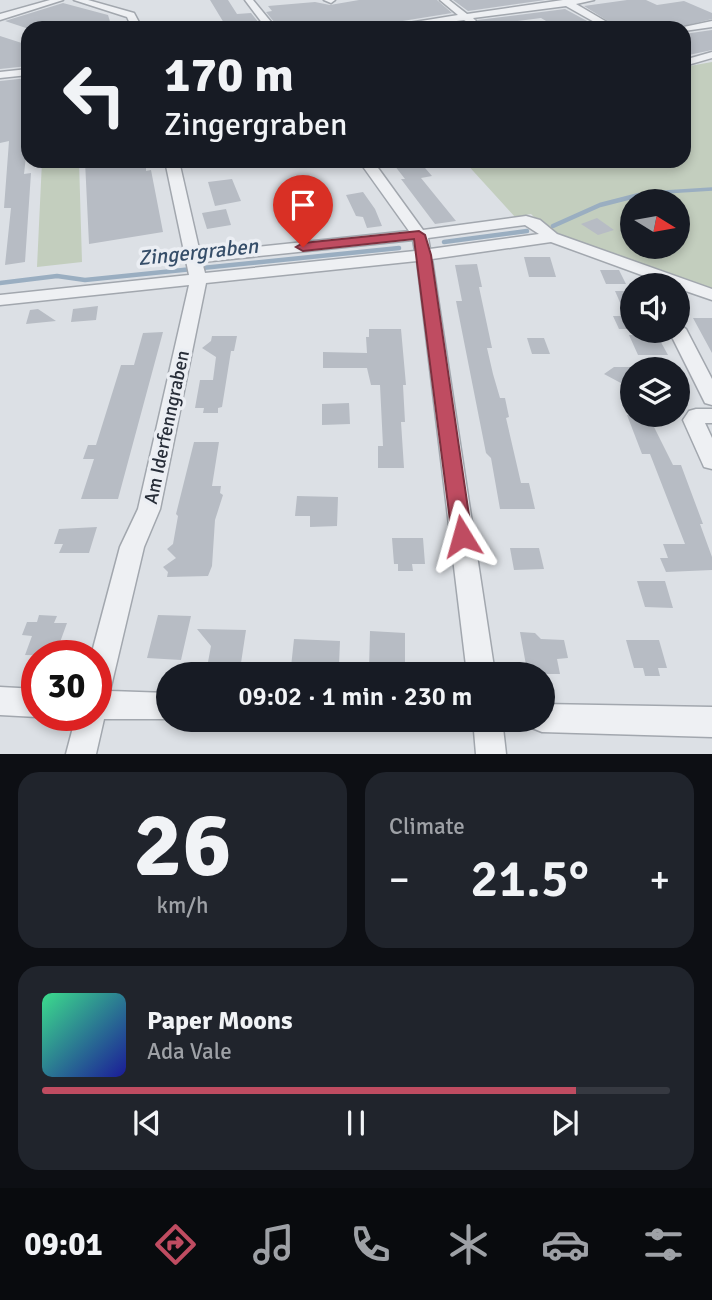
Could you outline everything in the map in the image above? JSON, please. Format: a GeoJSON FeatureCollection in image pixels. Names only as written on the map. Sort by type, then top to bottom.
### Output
{"type":"FeatureCollection","features":[{"type":"Feature","properties":{"kind":"street"},"geometry":{"type":"LineString","coordinates":[[0,18],[59,0]]}},
{"type":"Feature","properties":{"kind":"street"},"geometry":{"type":"LineString","coordinates":[[78,0],[131,15],[134,21]]}},
{"type":"Feature","properties":{"kind":"street"},"geometry":{"type":"LineString","coordinates":[[249,0],[266,21]]}},
{"type":"Feature","properties":{"kind":"street"},"geometry":{"type":"LineString","coordinates":[[444,0],[470,21]]}},
{"type":"Feature","properties":{"kind":"street"},"geometry":{"type":"LineString","coordinates":[[435,21],[590,0]]}},
{"type":"Feature","properties":{"kind":"street"},"geometry":{"type":"LineString","coordinates":[[564,2],[599,21]]}},
{"type":"Feature","properties":{"kind":"street"},"geometry":{"type":"LineString","coordinates":[[691,27],[712,24]]}},
{"type":"Feature","properties":{"kind":"street"},"geometry":{"type":"LineString","coordinates":[[691,61],[712,55]]}},
{"type":"Feature","properties":{"kind":"street"},"geometry":{"type":"LineString","coordinates":[[0,75],[21,73]]}},
{"type":"Feature","properties":{"kind":"street","name":"Am Iderfenngraben"},"geometry":{"type":"LineString","coordinates":[[109,640],[132,547],[149,509],[197,269],[174,168]]}},
{"type":"Feature","properties":{"kind":"street"},"geometry":{"type":"LineString","coordinates":[[371,168],[422,245],[479,662]]}},
{"type":"Feature","properties":{"kind":"street"},"geometry":{"type":"LineString","coordinates":[[0,300],[197,269],[545,232],[638,273]]}},
{"type":"Feature","properties":{"kind":"street"},"geometry":{"type":"LineString","coordinates":[[690,289],[712,295]]}},
{"type":"Feature","properties":{"kind":"street"},"geometry":{"type":"LineString","coordinates":[[684,343],[712,398]]}},
{"type":"Feature","properties":{"kind":"street"},"geometry":{"type":"LineString","coordinates":[[712,416],[695,416],[693,420],[712,461]]}},
{"type":"Feature","properties":{"kind":"street"},"geometry":{"type":"LineString","coordinates":[[0,701],[21,702]]}},
{"type":"Feature","properties":{"kind":"street"},"geometry":{"type":"LineString","coordinates":[[112,705],[156,707]]}},
{"type":"Feature","properties":{"kind":"street"},"geometry":{"type":"LineString","coordinates":[[555,718],[712,722]]}},
{"type":"Feature","properties":{"kind":"street"},"geometry":{"type":"LineString","coordinates":[[80,754],[86,731]]}},
{"type":"Feature","properties":{"kind":"street"},"geometry":{"type":"LineString","coordinates":[[488,732],[491,754]]}},
{"type":"Feature","properties":{"kind":"green space"},"geometry":{"type":"Polygon","coordinates":[[[712,62],[712,292],[690,284],[690,273],[660,273],[622,259],[690,259],[690,189],[620,189],[620,258],[549,232],[531,214],[515,217],[470,168],[691,168],[691,66],[712,62]]]}},
{"type":"Feature","properties":{"kind":"green space"},"geometry":{"type":"Polygon","coordinates":[[[42,168],[79,168],[82,262],[37,267],[42,168]]]}},
{"type":"Feature","properties":{"kind":"building"},"geometry":{"type":"Polygon","coordinates":[[[210,0],[228,0],[237,14],[251,13],[257,21],[223,21],[210,0]]]}},
{"type":"Feature","properties":{"kind":"building"},"geometry":{"type":"Polygon","coordinates":[[[359,0],[437,0],[452,13],[403,21],[273,21],[266,12],[272,11],[268,6],[315,2],[330,5],[359,0]]]}},
{"type":"Feature","properties":{"kind":"building"},"geometry":{"type":"Polygon","coordinates":[[[453,0],[545,0],[468,11],[453,0]]]}},
{"type":"Feature","properties":{"kind":"building"},"geometry":{"type":"Polygon","coordinates":[[[627,0],[646,0],[657,5],[684,1],[712,13],[712,19],[691,24],[691,21],[608,21],[584,6],[627,0]]]}},
{"type":"Feature","properties":{"kind":"building"},"geometry":{"type":"Polygon","coordinates":[[[63,3],[108,15],[110,21],[21,21],[21,26],[5,21],[63,3]]]}},
{"type":"Feature","properties":{"kind":"building"},"geometry":{"type":"Polygon","coordinates":[[[565,9],[587,21],[546,21],[541,18],[518,21],[478,20],[565,9]]]}},
{"type":"Feature","properties":{"kind":"building"},"geometry":{"type":"Polygon","coordinates":[[[712,30],[712,50],[691,54],[691,33],[712,30]]]}},
{"type":"Feature","properties":{"kind":"building"},"geometry":{"type":"Polygon","coordinates":[[[0,36],[21,43],[21,67],[0,69],[0,36]]]}},
{"type":"Feature","properties":{"kind":"building"},"geometry":{"type":"Polygon","coordinates":[[[21,79],[21,168],[25,168],[24,174],[31,173],[25,262],[5,265],[11,208],[4,208],[9,141],[0,143],[0,81],[21,79]]]}},
{"type":"Feature","properties":{"kind":"building"},"geometry":{"type":"Polygon","coordinates":[[[85,168],[151,170],[163,232],[89,244],[85,168]]]}},
{"type":"Feature","properties":{"kind":"building"},"geometry":{"type":"Polygon","coordinates":[[[396,168],[425,168],[432,176],[421,178],[456,221],[435,224],[401,179],[405,179],[396,168]]]}},
{"type":"Feature","properties":{"kind":"building"},"geometry":{"type":"Polygon","coordinates":[[[232,179],[241,201],[215,206],[208,182],[232,179]]]}},
{"type":"Feature","properties":{"kind":"building"},"geometry":{"type":"Polygon","coordinates":[[[363,192],[375,209],[382,226],[367,228],[363,217],[356,216],[346,195],[363,192]]]}},
{"type":"Feature","properties":{"kind":"building"},"geometry":{"type":"Polygon","coordinates":[[[226,209],[231,225],[207,229],[202,213],[226,209]]]}},
{"type":"Feature","properties":{"kind":"building"},"geometry":{"type":"Polygon","coordinates":[[[597,218],[614,230],[598,235],[581,224],[597,218]]]}},
{"type":"Feature","properties":{"kind":"building"},"geometry":{"type":"Polygon","coordinates":[[[524,257],[550,257],[556,277],[529,277],[524,257]]]}},
{"type":"Feature","properties":{"kind":"building"},"geometry":{"type":"Polygon","coordinates":[[[477,264],[492,348],[487,348],[493,374],[500,398],[505,398],[509,417],[506,418],[521,483],[529,483],[535,509],[500,509],[491,458],[486,453],[456,301],[462,301],[455,265],[477,264]]]}},
{"type":"Feature","properties":{"kind":"building"},"geometry":{"type":"Polygon","coordinates":[[[600,270],[619,270],[620,284],[606,284],[600,270]]]}},
{"type":"Feature","properties":{"kind":"building"},"geometry":{"type":"Polygon","coordinates":[[[98,306],[96,320],[71,322],[73,309],[98,306]]]}},
{"type":"Feature","properties":{"kind":"building"},"geometry":{"type":"Polygon","coordinates":[[[38,309],[56,321],[26,324],[30,310],[38,309]]]}},
{"type":"Feature","properties":{"kind":"building"},"geometry":{"type":"Polygon","coordinates":[[[613,316],[620,316],[620,329],[619,329],[613,316]]]}},
{"type":"Feature","properties":{"kind":"building"},"geometry":{"type":"Polygon","coordinates":[[[693,318],[712,318],[712,353],[693,318]]]}},
{"type":"Feature","properties":{"kind":"building"},"geometry":{"type":"Polygon","coordinates":[[[369,329],[401,329],[406,385],[403,385],[405,422],[401,422],[404,468],[378,468],[378,446],[383,446],[380,385],[371,385],[367,368],[323,368],[323,352],[367,353],[366,337],[369,337],[369,329]]]}},
{"type":"Feature","properties":{"kind":"building"},"geometry":{"type":"Polygon","coordinates":[[[163,332],[118,499],[81,499],[94,459],[83,459],[88,445],[96,445],[121,365],[134,365],[143,333],[163,332]]]}},
{"type":"Feature","properties":{"kind":"building"},"geometry":{"type":"Polygon","coordinates":[[[212,336],[237,336],[234,351],[231,351],[222,407],[218,408],[218,413],[203,413],[204,408],[195,408],[200,380],[213,380],[216,357],[202,348],[211,341],[212,336]]]}},
{"type":"Feature","properties":{"kind":"building"},"geometry":{"type":"Polygon","coordinates":[[[527,338],[544,338],[550,354],[532,354],[527,338]]]}},
{"type":"Feature","properties":{"kind":"building"},"geometry":{"type":"Polygon","coordinates":[[[633,343],[661,343],[668,355],[638,355],[633,343]]]}},
{"type":"Feature","properties":{"kind":"building"},"geometry":{"type":"Polygon","coordinates":[[[614,367],[620,367],[620,383],[604,374],[614,367]]]}},
{"type":"Feature","properties":{"kind":"building"},"geometry":{"type":"Polygon","coordinates":[[[349,403],[350,424],[322,425],[322,404],[349,403]]]}},
{"type":"Feature","properties":{"kind":"building"},"geometry":{"type":"Polygon","coordinates":[[[632,427],[654,427],[673,465],[681,465],[703,524],[700,524],[712,557],[712,570],[666,572],[660,558],[668,558],[663,544],[685,544],[650,454],[642,454],[632,427]]]}},
{"type":"Feature","properties":{"kind":"building"},"geometry":{"type":"Polygon","coordinates":[[[194,442],[219,442],[212,486],[221,486],[220,493],[223,495],[215,520],[212,566],[208,576],[167,577],[168,572],[163,567],[176,558],[167,549],[173,544],[178,516],[176,514],[194,442]]]}},
{"type":"Feature","properties":{"kind":"building"},"geometry":{"type":"Polygon","coordinates":[[[297,496],[338,497],[337,526],[310,527],[310,516],[295,516],[297,496]]]}},
{"type":"Feature","properties":{"kind":"building"},"geometry":{"type":"Polygon","coordinates":[[[97,527],[89,553],[59,553],[63,544],[54,544],[59,529],[97,527]]]}},
{"type":"Feature","properties":{"kind":"building"},"geometry":{"type":"Polygon","coordinates":[[[392,538],[423,538],[425,564],[412,564],[413,571],[398,571],[398,564],[394,564],[392,538]]]}},
{"type":"Feature","properties":{"kind":"building"},"geometry":{"type":"Polygon","coordinates":[[[510,548],[539,548],[544,569],[514,570],[510,548]]]}},
{"type":"Feature","properties":{"kind":"building"},"geometry":{"type":"Polygon","coordinates":[[[637,581],[665,581],[673,608],[645,607],[637,581]]]}},
{"type":"Feature","properties":{"kind":"building"},"geometry":{"type":"Polygon","coordinates":[[[39,615],[57,616],[54,623],[67,623],[61,640],[31,640],[32,636],[22,635],[27,622],[37,622],[39,615]]]}},
{"type":"Feature","properties":{"kind":"building"},"geometry":{"type":"Polygon","coordinates":[[[158,615],[191,616],[181,660],[147,658],[158,615]]]}},
{"type":"Feature","properties":{"kind":"building"},"geometry":{"type":"Polygon","coordinates":[[[197,629],[246,630],[241,662],[208,662],[211,646],[197,629]]]}},
{"type":"Feature","properties":{"kind":"building"},"geometry":{"type":"Polygon","coordinates":[[[370,631],[405,633],[405,662],[369,662],[370,631]]]}},
{"type":"Feature","properties":{"kind":"building"},"geometry":{"type":"Polygon","coordinates":[[[520,632],[535,633],[541,639],[564,640],[568,658],[557,659],[560,674],[555,674],[555,662],[525,662],[520,632]]]}},
{"type":"Feature","properties":{"kind":"building"},"geometry":{"type":"Polygon","coordinates":[[[294,639],[340,641],[339,662],[292,662],[294,639]]]}},
{"type":"Feature","properties":{"kind":"building"},"geometry":{"type":"Polygon","coordinates":[[[626,640],[659,640],[667,668],[658,668],[660,676],[645,676],[643,668],[634,668],[626,640]]]}},
{"type":"Feature","properties":{"kind":"waterway","name":"Zingergraben"},"geometry":{"type":"LineString","coordinates":[[690,190],[712,189]]}},
{"type":"Feature","properties":{"kind":"waterway","name":"Zingergraben"},"geometry":{"type":"LineString","coordinates":[[553,226],[600,205],[620,200]]}},
{"type":"Feature","properties":{"kind":"waterway","name":"Zingergraben"},"geometry":{"type":"LineString","coordinates":[[444,242],[527,231]]}},
{"type":"Feature","properties":{"kind":"waterway","name":"Zingergraben"},"geometry":{"type":"LineString","coordinates":[[0,283],[57,276],[85,280],[399,248]]}},
{"type":"Feature","properties":{"kind":"route"},"geometry":{"type":"LineString","coordinates":[[303,247],[419,235],[424,255],[462,536]]}}]}
